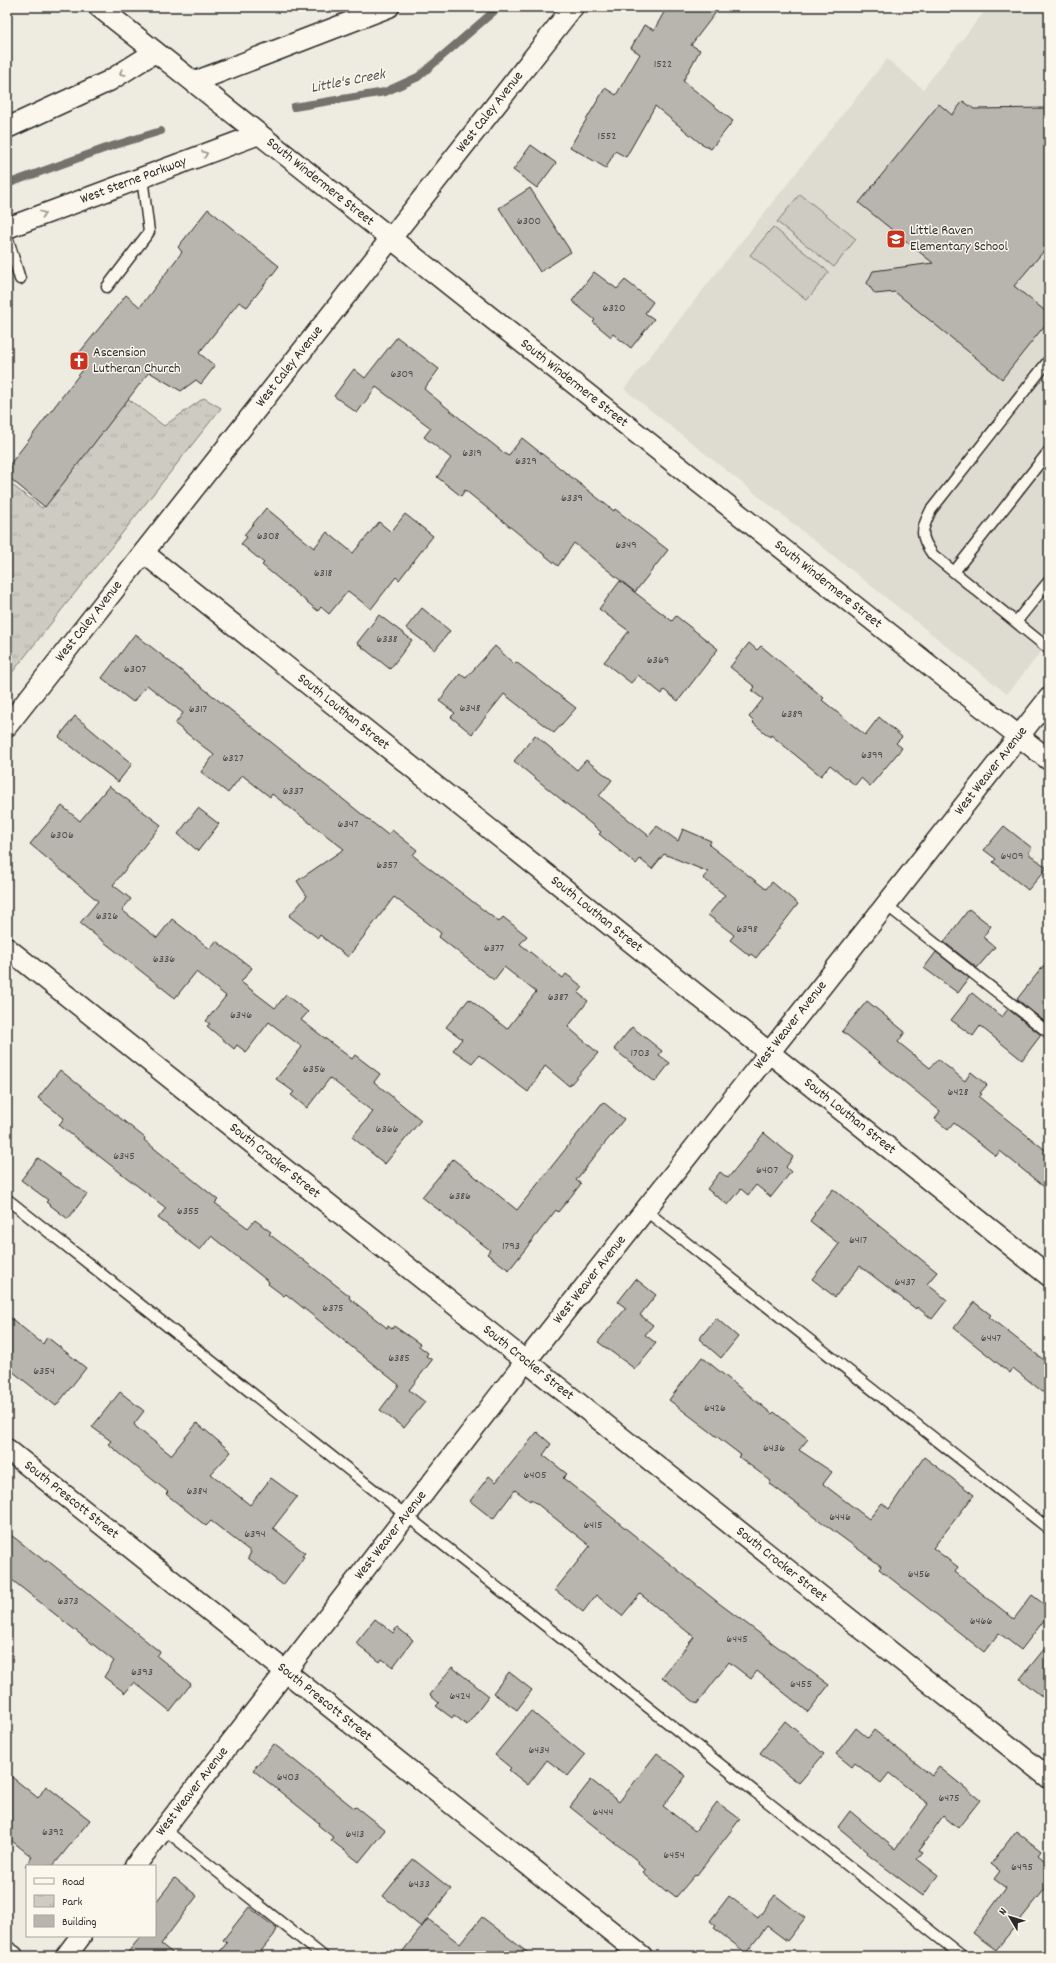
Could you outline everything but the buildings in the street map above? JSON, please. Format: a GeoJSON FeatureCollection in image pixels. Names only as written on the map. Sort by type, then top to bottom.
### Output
{"type":"FeatureCollection","features":[{"type":"Feature","properties":{"kind":"street","name":"South Windermere Street"},"geometry":{"type":"LineString","coordinates":[[99,7],[1049,760]]}},
{"type":"Feature","properties":{"kind":"street"},"geometry":{"type":"LineString","coordinates":[[194,82],[389,7]]}},
{"type":"Feature","properties":{"kind":"street","name":"West Caley Avenue"},"geometry":{"type":"LineString","coordinates":[[7,726],[573,7]]}},
{"type":"Feature","properties":{"kind":"street"},"geometry":{"type":"LineString","coordinates":[[7,128],[109,81],[155,52]]}},
{"type":"Feature","properties":{"kind":"street","name":"West Sterne Parkway"},"geometry":{"type":"LineString","coordinates":[[7,228],[260,134]]}},
{"type":"Feature","properties":{"kind":"street","name":"South Louthan Street"},"geometry":{"type":"LineString","coordinates":[[144,553],[1049,1276]]}},
{"type":"Feature","properties":{"kind":"street","name":"West Weaver Avenue"},"geometry":{"type":"LineString","coordinates":[[136,1865],[644,1210],[1049,698]]}},
{"type":"Feature","properties":{"kind":"street","name":"South Crocker Street"},"geometry":{"type":"LineString","coordinates":[[7,948],[1049,1778]]}},
{"type":"Feature","properties":{"kind":"street","name":"South Prescott Street"},"geometry":{"type":"LineString","coordinates":[[7,1449],[286,1670],[642,1956]]}},
{"type":"Feature","properties":{"kind":"street"},"geometry":{"type":"LineString","coordinates":[[66,1956],[81,1937]]}},
{"type":"Feature","properties":{"kind":"street"},"geometry":{"type":"LineString","coordinates":[[7,1952],[13,1956]]}},
{"type":"Feature","properties":{"kind":"lane"},"geometry":{"type":"LineString","coordinates":[[107,287],[149,232],[142,177]]}},
{"type":"Feature","properties":{"kind":"lane"},"geometry":{"type":"LineString","coordinates":[[7,236],[20,279]]}},
{"type":"Feature","properties":{"kind":"lane"},"geometry":{"type":"LineString","coordinates":[[1049,360],[931,510],[922,528],[925,543],[933,555],[1049,649]]}},
{"type":"Feature","properties":{"kind":"lane"},"geometry":{"type":"LineString","coordinates":[[954,572],[1049,451]]}},
{"type":"Feature","properties":{"kind":"lane"},"geometry":{"type":"LineString","coordinates":[[1016,622],[1049,581]]}},
{"type":"Feature","properties":{"kind":"lane"},"geometry":{"type":"LineString","coordinates":[[886,904],[1049,1033]]}},
{"type":"Feature","properties":{"kind":"lane"},"geometry":{"type":"LineString","coordinates":[[7,1199],[962,1956]]}},
{"type":"Feature","properties":{"kind":"lane"},"geometry":{"type":"LineString","coordinates":[[644,1210],[1049,1529]]}},
{"type":"Feature","properties":{"kind":"lane"},"geometry":{"type":"LineString","coordinates":[[164,1829],[323,1956]]}},
{"type":"Feature","properties":{"kind":"shaded area","name":"Little Raven Elementary School"},"geometry":{"type":"Polygon","coordinates":[[[988,7],[1049,7],[1049,642],[1007,694],[624,389],[887,59],[923,89],[988,7]]]}},
{"type":"Feature","properties":{"kind":"green space"},"geometry":{"type":"Polygon","coordinates":[[[800,194],[856,239],[834,267],[777,222],[800,194]]]}},
{"type":"Feature","properties":{"kind":"green space"},"geometry":{"type":"Polygon","coordinates":[[[773,227],[829,272],[807,300],[750,255],[773,227]]]}},
{"type":"Feature","properties":{"kind":"green space"},"geometry":{"type":"Polygon","coordinates":[[[127,398],[164,426],[204,398],[221,408],[7,679],[7,481],[42,508],[127,398]]]}},
{"type":"Feature","properties":{"kind":"waterway","name":"Little's Creek"},"geometry":{"type":"LineString","coordinates":[[294,107],[385,92],[418,77],[499,7]]}},
{"type":"Feature","properties":{"kind":"waterway","name":"Little's Creek"},"geometry":{"type":"LineString","coordinates":[[7,184],[109,147],[161,131]]}},
{"type":"Feature","properties":{"kind":"place","name":"Little Raven Elementary School"},"geometry":{"type":"Point","coordinates":[896,239]}},
{"type":"Feature","properties":{"kind":"place","name":"Ascension Lutheran Church"},"geometry":{"type":"Point","coordinates":[79,361]}}]}
